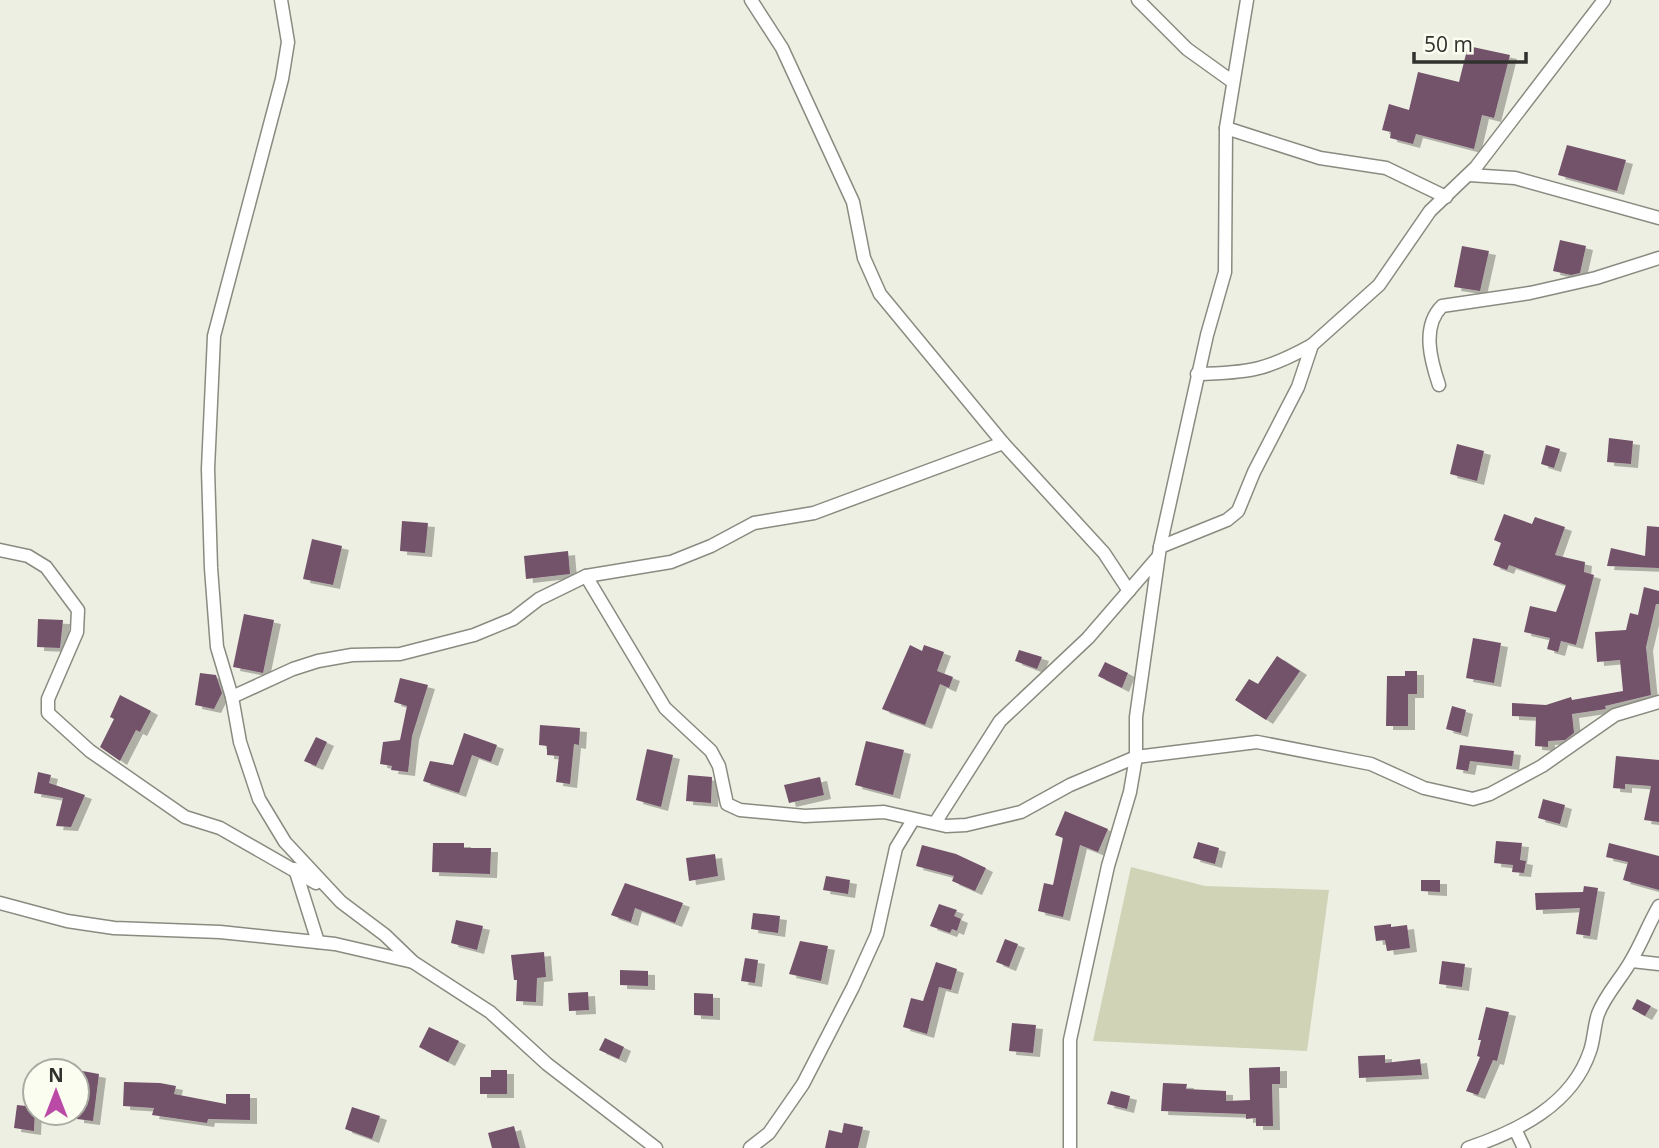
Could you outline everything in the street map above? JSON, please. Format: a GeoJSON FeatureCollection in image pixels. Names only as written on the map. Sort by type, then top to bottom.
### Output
{"type":"FeatureCollection","features":[{"type":"Feature","properties":{"kind":"street"},"geometry":{"type":"LineString","coordinates":[[281,0],[288,42],[282,79],[214,336],[208,469],[211,568],[217,647],[232,697],[240,742],[259,799],[285,842],[297,872],[318,943]]}},
{"type":"Feature","properties":{"kind":"street"},"geometry":{"type":"LineString","coordinates":[[751,0],[782,48],[853,202],[864,258],[880,294],[1003,443],[1104,553],[1129,591]]}},
{"type":"Feature","properties":{"kind":"street"},"geometry":{"type":"LineString","coordinates":[[1138,0],[1187,49],[1233,82]]}},
{"type":"Feature","properties":{"kind":"street"},"geometry":{"type":"LineString","coordinates":[[1070,1148],[1070,1040],[1108,866],[1130,792],[1136,757],[1136,717],[1159,552],[1197,374],[1225,272],[1226,128],[1247,0]]}},
{"type":"Feature","properties":{"kind":"street"},"geometry":{"type":"LineString","coordinates":[[1197,374],[1244,373],[1274,366],[1312,345],[1379,285],[1430,211],[1469,175],[1604,0]]}},
{"type":"Feature","properties":{"kind":"street"},"geometry":{"type":"LineString","coordinates":[[1226,128],[1320,158],[1386,168],[1446,197]]}},
{"type":"Feature","properties":{"kind":"street"},"geometry":{"type":"LineString","coordinates":[[1469,175],[1515,178],[1659,218]]}},
{"type":"Feature","properties":{"kind":"street"},"geometry":{"type":"LineString","coordinates":[[1439,385],[1432,365],[1430,325],[1442,306],[1530,293],[1596,278],[1659,258]]}},
{"type":"Feature","properties":{"kind":"street"},"geometry":{"type":"LineString","coordinates":[[935,823],[999,721],[1088,638],[1159,552],[1227,520],[1238,511],[1254,472],[1298,387],[1312,345]]}},
{"type":"Feature","properties":{"kind":"street"},"geometry":{"type":"LineString","coordinates":[[232,697],[293,668],[318,661],[352,655],[400,654],[474,635],[513,620],[539,599],[586,576],[671,562],[711,546],[754,523],[814,513],[1003,443]]}},
{"type":"Feature","properties":{"kind":"street"},"geometry":{"type":"LineString","coordinates":[[0,550],[28,556],[46,566],[78,610],[77,632],[48,699],[48,713],[90,751],[185,817],[220,828],[326,888],[385,934],[414,962],[489,1012],[547,1064],[656,1148]]}},
{"type":"Feature","properties":{"kind":"street"},"geometry":{"type":"LineString","coordinates":[[586,576],[665,708],[684,729],[712,751],[719,766],[725,799],[731,807],[805,816],[884,812],[913,820],[966,825],[1006,818],[1070,785],[1136,757],[1193,748],[1268,742],[1378,766],[1424,788],[1473,799],[1490,794],[1542,766],[1615,715],[1659,702]]}},
{"type":"Feature","properties":{"kind":"street"},"geometry":{"type":"LineString","coordinates":[[750,1148],[769,1133],[803,1084],[853,987],[877,934],[896,848],[913,820]]}},
{"type":"Feature","properties":{"kind":"street"},"geometry":{"type":"LineString","coordinates":[[285,842],[326,888]]}},
{"type":"Feature","properties":{"kind":"street"},"geometry":{"type":"LineString","coordinates":[[0,903],[67,921],[114,928],[220,932],[318,943],[363,949],[414,962]]}},
{"type":"Feature","properties":{"kind":"street"},"geometry":{"type":"LineString","coordinates":[[1468,1148],[1516,1129],[1562,1100],[1575,1084],[1590,1052],[1598,1015],[1619,976],[1632,961],[1659,906]]}},
{"type":"Feature","properties":{"kind":"street"},"geometry":{"type":"LineString","coordinates":[[363,949],[385,934]]}},
{"type":"Feature","properties":{"kind":"street"},"geometry":{"type":"LineString","coordinates":[[1632,961],[1659,964]]}},
{"type":"Feature","properties":{"kind":"street"},"geometry":{"type":"LineString","coordinates":[[1516,1129],[1524,1148]]}},
{"type":"Feature","properties":{"kind":"green space"},"geometry":{"type":"Polygon","coordinates":[[[1131,867],[1205,886],[1329,890],[1307,1051],[1093,1041],[1131,867]]]}},
{"type":"Feature","properties":{"kind":"building"},"geometry":{"type":"Polygon","coordinates":[[[1468,46],[1510,55],[1494,118],[1482,115],[1474,149],[1416,134],[1413,144],[1390,138],[1391,132],[1382,130],[1389,104],[1409,110],[1418,72],[1459,82],[1468,46]]]}},
{"type":"Feature","properties":{"kind":"building"},"geometry":{"type":"Polygon","coordinates":[[[1567,145],[1626,160],[1617,191],[1558,175],[1567,145]]]}},
{"type":"Feature","properties":{"kind":"building"},"geometry":{"type":"Polygon","coordinates":[[[1560,240],[1586,246],[1580,273],[1571,275],[1553,271],[1560,240]]]}},
{"type":"Feature","properties":{"kind":"building"},"geometry":{"type":"Polygon","coordinates":[[[1462,246],[1489,251],[1480,291],[1454,287],[1462,246]]]}},
{"type":"Feature","properties":{"kind":"building"},"geometry":{"type":"Polygon","coordinates":[[[1609,438],[1633,441],[1631,464],[1607,462],[1609,438]]]}},
{"type":"Feature","properties":{"kind":"building"},"geometry":{"type":"Polygon","coordinates":[[[1457,444],[1484,451],[1477,481],[1450,474],[1457,444]]]}},
{"type":"Feature","properties":{"kind":"building"},"geometry":{"type":"Polygon","coordinates":[[[1546,445],[1560,449],[1554,468],[1541,464],[1546,445]]]}},
{"type":"Feature","properties":{"kind":"building"},"geometry":{"type":"Polygon","coordinates":[[[1504,514],[1532,524],[1535,517],[1565,527],[1555,555],[1585,562],[1584,572],[1594,575],[1576,645],[1561,641],[1558,652],[1547,649],[1550,638],[1524,632],[1530,606],[1556,612],[1566,585],[1509,565],[1507,570],[1493,565],[1501,543],[1494,540],[1504,514]]]}},
{"type":"Feature","properties":{"kind":"building"},"geometry":{"type":"Polygon","coordinates":[[[402,521],[428,523],[425,553],[400,551],[402,521]]]}},
{"type":"Feature","properties":{"kind":"building"},"geometry":{"type":"Polygon","coordinates":[[[1647,526],[1659,527],[1659,568],[1607,566],[1611,548],[1645,556],[1647,526]]]}},
{"type":"Feature","properties":{"kind":"building"},"geometry":{"type":"Polygon","coordinates":[[[312,539],[342,546],[333,585],[303,579],[312,539]]]}},
{"type":"Feature","properties":{"kind":"building"},"geometry":{"type":"Polygon","coordinates":[[[568,551],[570,574],[526,579],[524,556],[568,551]]]}},
{"type":"Feature","properties":{"kind":"building"},"geometry":{"type":"Polygon","coordinates":[[[1644,587],[1659,591],[1659,604],[1656,604],[1646,647],[1651,695],[1605,706],[1606,709],[1572,714],[1574,733],[1565,740],[1548,741],[1548,747],[1535,746],[1536,717],[1512,716],[1512,703],[1546,705],[1571,697],[1572,700],[1623,691],[1620,660],[1597,662],[1595,632],[1626,630],[1630,613],[1638,615],[1644,587]]]}},
{"type":"Feature","properties":{"kind":"building"},"geometry":{"type":"Polygon","coordinates":[[[244,614],[274,620],[263,673],[233,667],[244,614]]]}},
{"type":"Feature","properties":{"kind":"building"},"geometry":{"type":"Polygon","coordinates":[[[38,619],[63,620],[60,648],[37,647],[38,619]]]}},
{"type":"Feature","properties":{"kind":"building"},"geometry":{"type":"Polygon","coordinates":[[[1473,638],[1501,643],[1494,683],[1466,678],[1473,638]]]}},
{"type":"Feature","properties":{"kind":"building"},"geometry":{"type":"Polygon","coordinates":[[[910,645],[922,651],[924,645],[944,652],[937,671],[953,677],[949,688],[940,684],[925,725],[882,709],[910,645]]]}},
{"type":"Feature","properties":{"kind":"building"},"geometry":{"type":"Polygon","coordinates":[[[1019,650],[1042,657],[1037,669],[1015,661],[1019,650]]]}},
{"type":"Feature","properties":{"kind":"building"},"geometry":{"type":"Polygon","coordinates":[[[1277,656],[1300,671],[1266,720],[1235,700],[1249,679],[1258,684],[1277,656]]]}},
{"type":"Feature","properties":{"kind":"building"},"geometry":{"type":"Polygon","coordinates":[[[1105,662],[1128,673],[1122,688],[1098,676],[1105,662]]]}},
{"type":"Feature","properties":{"kind":"building"},"geometry":{"type":"Polygon","coordinates":[[[1405,671],[1417,671],[1417,694],[1408,694],[1408,726],[1386,726],[1387,676],[1405,676],[1405,671]]]}},
{"type":"Feature","properties":{"kind":"building"},"geometry":{"type":"Polygon","coordinates":[[[200,673],[216,675],[222,693],[214,709],[195,705],[200,673]]]}},
{"type":"Feature","properties":{"kind":"building"},"geometry":{"type":"Polygon","coordinates":[[[400,678],[428,685],[412,736],[408,772],[391,770],[392,766],[380,764],[383,742],[400,740],[407,706],[394,702],[400,678]]]}},
{"type":"Feature","properties":{"kind":"building"},"geometry":{"type":"Polygon","coordinates":[[[120,695],[151,711],[140,732],[136,730],[120,761],[100,747],[114,719],[110,717],[120,695]]]}},
{"type":"Feature","properties":{"kind":"building"},"geometry":{"type":"Polygon","coordinates":[[[1452,706],[1466,710],[1461,733],[1446,729],[1452,706]]]}},
{"type":"Feature","properties":{"kind":"building"},"geometry":{"type":"Polygon","coordinates":[[[540,725],[580,728],[579,745],[574,744],[570,784],[556,782],[559,756],[547,755],[547,746],[539,745],[540,725]]]}},
{"type":"Feature","properties":{"kind":"building"},"geometry":{"type":"Polygon","coordinates":[[[464,733],[497,745],[491,762],[472,755],[459,793],[423,781],[430,761],[453,765],[464,733]]]}},
{"type":"Feature","properties":{"kind":"building"},"geometry":{"type":"Polygon","coordinates":[[[316,737],[327,742],[316,766],[304,761],[316,737]]]}},
{"type":"Feature","properties":{"kind":"building"},"geometry":{"type":"Polygon","coordinates":[[[866,741],[904,750],[893,795],[855,785],[866,741]]]}},
{"type":"Feature","properties":{"kind":"building"},"geometry":{"type":"Polygon","coordinates":[[[1460,745],[1514,751],[1512,766],[1470,761],[1468,771],[1456,769],[1460,745]]]}},
{"type":"Feature","properties":{"kind":"building"},"geometry":{"type":"Polygon","coordinates":[[[647,749],[673,755],[661,807],[636,800],[647,749]]]}},
{"type":"Feature","properties":{"kind":"building"},"geometry":{"type":"Polygon","coordinates":[[[1616,756],[1659,760],[1659,822],[1644,820],[1651,786],[1625,784],[1625,789],[1613,788],[1616,756]]]}},
{"type":"Feature","properties":{"kind":"building"},"geometry":{"type":"Polygon","coordinates":[[[38,772],[51,775],[49,783],[85,795],[71,827],[56,826],[63,798],[34,793],[38,772]]]}},
{"type":"Feature","properties":{"kind":"building"},"geometry":{"type":"Polygon","coordinates":[[[688,775],[712,777],[711,803],[686,801],[688,775]]]}},
{"type":"Feature","properties":{"kind":"building"},"geometry":{"type":"Polygon","coordinates":[[[820,777],[824,795],[789,803],[784,785],[820,777]]]}},
{"type":"Feature","properties":{"kind":"building"},"geometry":{"type":"Polygon","coordinates":[[[1543,799],[1565,805],[1560,824],[1538,818],[1543,799]]]}},
{"type":"Feature","properties":{"kind":"building"},"geometry":{"type":"Polygon","coordinates":[[[1065,811],[1108,829],[1098,852],[1080,845],[1063,917],[1038,911],[1044,883],[1053,885],[1063,838],[1055,835],[1065,811]]]}},
{"type":"Feature","properties":{"kind":"building"},"geometry":{"type":"Polygon","coordinates":[[[1496,841],[1522,843],[1520,860],[1526,861],[1524,873],[1512,872],[1513,865],[1494,863],[1496,841]]]}},
{"type":"Feature","properties":{"kind":"building"},"geometry":{"type":"Polygon","coordinates":[[[1198,842],[1219,848],[1215,864],[1193,858],[1198,842]]]}},
{"type":"Feature","properties":{"kind":"building"},"geometry":{"type":"Polygon","coordinates":[[[433,843],[464,843],[464,848],[491,848],[490,874],[432,872],[433,843]]]}},
{"type":"Feature","properties":{"kind":"building"},"geometry":{"type":"Polygon","coordinates":[[[1609,843],[1659,856],[1659,890],[1623,880],[1628,862],[1606,857],[1609,843]]]}},
{"type":"Feature","properties":{"kind":"building"},"geometry":{"type":"Polygon","coordinates":[[[922,845],[956,854],[986,868],[975,891],[952,881],[954,876],[916,866],[922,845]]]}},
{"type":"Feature","properties":{"kind":"building"},"geometry":{"type":"Polygon","coordinates":[[[715,854],[718,876],[689,881],[686,858],[715,854]]]}},
{"type":"Feature","properties":{"kind":"building"},"geometry":{"type":"Polygon","coordinates":[[[826,876],[850,880],[848,894],[823,890],[826,876]]]}},
{"type":"Feature","properties":{"kind":"building"},"geometry":{"type":"Polygon","coordinates":[[[1421,880],[1440,880],[1440,892],[1421,891],[1421,880]]]}},
{"type":"Feature","properties":{"kind":"building"},"geometry":{"type":"Polygon","coordinates":[[[625,883],[683,903],[675,923],[635,908],[631,922],[611,915],[625,883]]]}},
{"type":"Feature","properties":{"kind":"building"},"geometry":{"type":"Polygon","coordinates":[[[1584,886],[1598,888],[1590,936],[1576,934],[1580,908],[1536,910],[1535,893],[1583,892],[1584,886]]]}},
{"type":"Feature","properties":{"kind":"building"},"geometry":{"type":"Polygon","coordinates":[[[939,904],[957,910],[954,916],[961,919],[957,931],[952,929],[950,933],[930,926],[939,904]]]}},
{"type":"Feature","properties":{"kind":"building"},"geometry":{"type":"Polygon","coordinates":[[[753,913],[780,916],[778,933],[751,929],[753,913]]]}},
{"type":"Feature","properties":{"kind":"building"},"geometry":{"type":"Polygon","coordinates":[[[456,920],[483,926],[477,950],[451,943],[456,920]]]}},
{"type":"Feature","properties":{"kind":"building"},"geometry":{"type":"Polygon","coordinates":[[[1391,924],[1391,927],[1407,925],[1410,948],[1387,951],[1385,940],[1376,941],[1374,926],[1391,924]]]}},
{"type":"Feature","properties":{"kind":"building"},"geometry":{"type":"Polygon","coordinates":[[[1005,939],[1018,944],[1009,967],[996,962],[1005,939]]]}},
{"type":"Feature","properties":{"kind":"building"},"geometry":{"type":"Polygon","coordinates":[[[800,941],[828,946],[821,981],[789,974],[800,941]]]}},
{"type":"Feature","properties":{"kind":"building"},"geometry":{"type":"Polygon","coordinates":[[[544,952],[546,977],[537,978],[536,1002],[516,1001],[517,980],[514,980],[511,955],[544,952]]]}},
{"type":"Feature","properties":{"kind":"building"},"geometry":{"type":"Polygon","coordinates":[[[745,958],[758,960],[755,983],[741,981],[745,958]]]}},
{"type":"Feature","properties":{"kind":"building"},"geometry":{"type":"Polygon","coordinates":[[[1442,961],[1465,964],[1462,987],[1439,984],[1442,961]]]}},
{"type":"Feature","properties":{"kind":"building"},"geometry":{"type":"Polygon","coordinates":[[[936,962],[957,969],[951,990],[939,987],[927,1034],[903,1027],[911,998],[923,1001],[936,962]]]}},
{"type":"Feature","properties":{"kind":"building"},"geometry":{"type":"Polygon","coordinates":[[[620,970],[648,971],[648,986],[620,985],[620,970]]]}},
{"type":"Feature","properties":{"kind":"building"},"geometry":{"type":"Polygon","coordinates":[[[588,992],[589,1010],[569,1011],[568,993],[588,992]]]}},
{"type":"Feature","properties":{"kind":"building"},"geometry":{"type":"Polygon","coordinates":[[[694,993],[713,994],[713,1016],[694,1015],[694,993]]]}},
{"type":"Feature","properties":{"kind":"building"},"geometry":{"type":"Polygon","coordinates":[[[1637,999],[1651,1006],[1645,1016],[1632,1009],[1637,999]]]}},
{"type":"Feature","properties":{"kind":"building"},"geometry":{"type":"Polygon","coordinates":[[[1486,1007],[1509,1012],[1497,1061],[1493,1060],[1478,1095],[1466,1091],[1480,1057],[1477,1056],[1481,1040],[1478,1040],[1486,1007]]]}},
{"type":"Feature","properties":{"kind":"building"},"geometry":{"type":"Polygon","coordinates":[[[1012,1023],[1036,1025],[1033,1053],[1009,1051],[1012,1023]]]}},
{"type":"Feature","properties":{"kind":"building"},"geometry":{"type":"Polygon","coordinates":[[[429,1027],[459,1041],[448,1062],[419,1047],[429,1027]]]}},
{"type":"Feature","properties":{"kind":"building"},"geometry":{"type":"Polygon","coordinates":[[[605,1038],[624,1047],[619,1059],[599,1050],[605,1038]]]}},
{"type":"Feature","properties":{"kind":"building"},"geometry":{"type":"Polygon","coordinates":[[[1385,1055],[1385,1063],[1420,1059],[1422,1075],[1359,1078],[1358,1056],[1385,1055]]]}},
{"type":"Feature","properties":{"kind":"building"},"geometry":{"type":"Polygon","coordinates":[[[1280,1067],[1280,1084],[1272,1084],[1273,1126],[1256,1126],[1256,1118],[1246,1119],[1246,1114],[1161,1111],[1163,1083],[1187,1084],[1186,1089],[1226,1091],[1226,1101],[1250,1100],[1249,1068],[1280,1067]]]}},
{"type":"Feature","properties":{"kind":"building"},"geometry":{"type":"Polygon","coordinates":[[[491,1070],[507,1070],[507,1094],[480,1094],[480,1077],[491,1077],[491,1070]]]}},
{"type":"Feature","properties":{"kind":"building"},"geometry":{"type":"Polygon","coordinates":[[[91,1073],[99,1074],[91,1121],[91,1073]]]}},
{"type":"Feature","properties":{"kind":"building"},"geometry":{"type":"Polygon","coordinates":[[[124,1082],[176,1086],[174,1094],[226,1104],[226,1094],[250,1094],[250,1120],[208,1119],[207,1123],[152,1115],[154,1108],[123,1106],[124,1082]]]}},
{"type":"Feature","properties":{"kind":"building"},"geometry":{"type":"Polygon","coordinates":[[[1111,1091],[1130,1096],[1127,1109],[1107,1104],[1111,1091]]]}},
{"type":"Feature","properties":{"kind":"building"},"geometry":{"type":"Polygon","coordinates":[[[17,1105],[21,1105],[21,1127],[34,1127],[34,1131],[14,1128],[17,1105]]]}},
{"type":"Feature","properties":{"kind":"building"},"geometry":{"type":"Polygon","coordinates":[[[352,1107],[380,1116],[372,1139],[345,1129],[352,1107]]]}},
{"type":"Feature","properties":{"kind":"building"},"geometry":{"type":"Polygon","coordinates":[[[844,1123],[863,1127],[858,1148],[825,1148],[829,1130],[842,1133],[844,1123]]]}},
{"type":"Feature","properties":{"kind":"building"},"geometry":{"type":"Polygon","coordinates":[[[514,1126],[520,1148],[492,1148],[488,1133],[514,1126]]]}}]}
